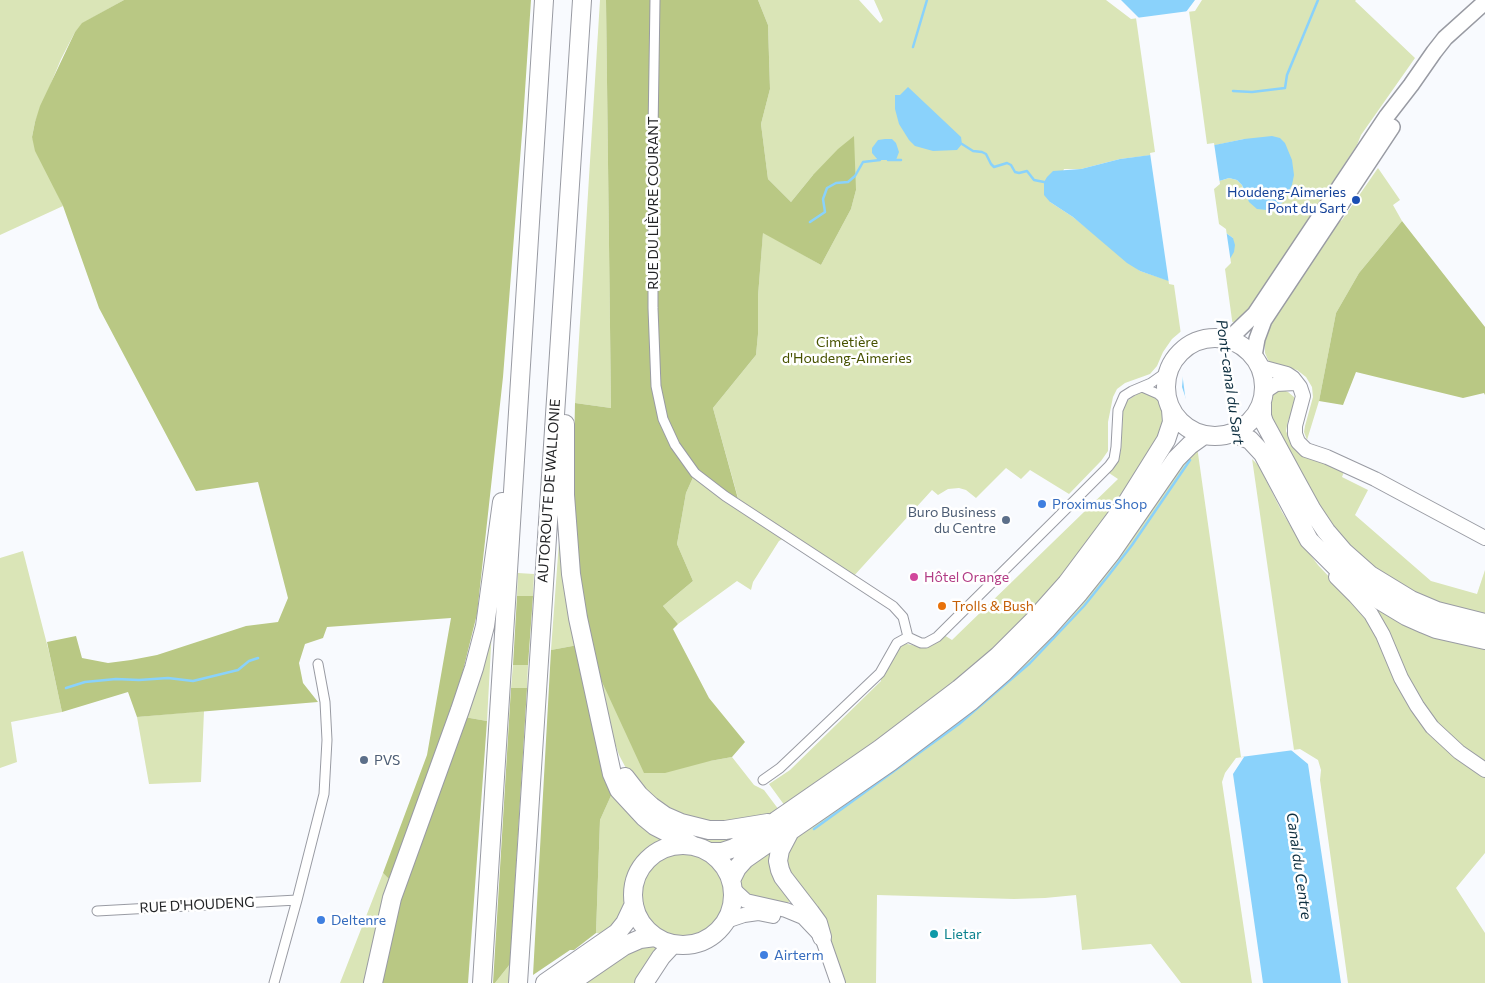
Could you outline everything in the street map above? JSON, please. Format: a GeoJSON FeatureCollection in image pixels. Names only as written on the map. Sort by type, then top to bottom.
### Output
{"type":"FeatureCollection","features":[{"type":"Feature","properties":{"kind":"highway"},"geometry":{"type":"LineString","coordinates":[[482,983],[544,0]]}},
{"type":"Feature","properties":{"kind":"highway","name":"AUTOROUTE DE WALLONIE"},"geometry":{"type":"LineString","coordinates":[[518,983],[582,0]]}},
{"type":"Feature","properties":{"kind":"highway"},"geometry":{"type":"LineString","coordinates":[[692,845],[668,846],[657,851],[640,868],[635,880],[634,904],[641,922],[655,936],[673,944],[690,944],[707,939],[721,928],[731,911],[732,885],[737,868],[745,859],[778,836],[783,826],[880,749],[960,689],[998,656],[1034,620],[1085,560],[1131,497],[1166,440],[1172,422],[1166,387],[1168,372],[1177,355],[1192,343],[1210,337],[1230,339],[1243,345],[1257,361],[1263,375],[1262,416],[1264,422],[1308,503],[1326,531],[1344,552],[1370,575],[1411,600],[1437,611],[1485,624]]}},
{"type":"Feature","properties":{"kind":"highway"},"geometry":{"type":"LineString","coordinates":[[556,382],[565,415],[565,495],[578,618],[612,774],[619,790],[655,826],[710,852],[722,852],[734,848],[783,826],[890,762],[1004,672],[1046,630],[1079,593],[1111,553],[1176,460],[1190,445],[1204,435]]}},
{"type":"Feature","properties":{"kind":"highway"},"geometry":{"type":"LineString","coordinates":[[1170,406],[1185,426],[1204,435],[1224,436],[1241,429],[1254,418],[1263,398]]}},
{"type":"Feature","properties":{"kind":"highway"},"geometry":{"type":"LineString","coordinates":[[1234,433],[1250,440],[1263,454],[1309,540],[1342,573],[1362,589],[1406,616],[1436,629],[1485,640]]}},
{"type":"Feature","properties":{"kind":"highway"},"geometry":{"type":"LineString","coordinates":[[373,983],[392,898],[474,668],[484,626],[502,500],[515,466]]}},
{"type":"Feature","properties":{"kind":"highway"},"geometry":{"type":"LineString","coordinates":[[601,726],[621,771],[630,785],[651,806],[665,816],[688,825],[709,830],[783,826]]}},
{"type":"Feature","properties":{"kind":"highway"},"geometry":{"type":"LineString","coordinates":[[783,826],[778,861],[780,870],[783,877],[818,923],[822,937]]}},
{"type":"Feature","properties":{"kind":"highway"},"geometry":{"type":"LineString","coordinates":[[710,852],[723,864],[732,885]]}},
{"type":"Feature","properties":{"kind":"highway"},"geometry":{"type":"LineString","coordinates":[[570,975],[617,933],[625,923],[634,904]]}},
{"type":"Feature","properties":{"kind":"highway"},"geometry":{"type":"LineString","coordinates":[[545,983],[570,975],[640,939],[655,936]]}},
{"type":"Feature","properties":{"kind":"highway"},"geometry":{"type":"LineString","coordinates":[[644,983],[661,957],[673,944]]}},
{"type":"Feature","properties":{"kind":"main road"},"geometry":{"type":"LineString","coordinates":[[1230,339],[1255,314],[1387,116],[1445,38],[1485,2]]}},
{"type":"Feature","properties":{"kind":"main road"},"geometry":{"type":"LineString","coordinates":[[1257,361],[1257,339],[1264,320],[1396,120],[1411,85]]}},
{"type":"Feature","properties":{"kind":"street","name":"RUE DU LIÈVRE COURANT"},"geometry":{"type":"LineString","coordinates":[[655,0],[653,132],[655,365],[659,406],[668,431],[688,465],[695,473],[725,496],[893,606],[903,617],[908,637]]}},
{"type":"Feature","properties":{"kind":"street"},"geometry":{"type":"LineString","coordinates":[[1257,361],[1287,374],[1300,387],[1303,396],[1295,426],[1295,434],[1298,442],[1306,450],[1327,457],[1375,479],[1485,538]]}},
{"type":"Feature","properties":{"kind":"street"},"geometry":{"type":"LineString","coordinates":[[763,780],[780,768],[880,673],[897,643],[908,637],[914,641],[926,643],[943,632],[1109,466],[1114,458],[1116,447],[1120,404],[1128,393],[1151,383],[1168,372]]}},
{"type":"Feature","properties":{"kind":"street"},"geometry":{"type":"LineString","coordinates":[[1263,398],[1276,384],[1296,383]]}},
{"type":"Feature","properties":{"kind":"street"},"geometry":{"type":"LineString","coordinates":[[1142,387],[1158,394],[1170,406]]}},
{"type":"Feature","properties":{"kind":"street"},"geometry":{"type":"LineString","coordinates":[[1309,540],[1339,581],[1370,614],[1383,636],[1401,678],[1432,727],[1446,741],[1485,770]]}},
{"type":"Feature","properties":{"kind":"street"},"geometry":{"type":"LineString","coordinates":[[274,983],[321,810],[326,779],[327,740],[325,702],[318,664]]}},
{"type":"Feature","properties":{"kind":"street"},"geometry":{"type":"LineString","coordinates":[[732,885],[746,901],[786,910],[803,917],[822,937],[838,983]]}},
{"type":"Feature","properties":{"kind":"street","name":"RUE D'HOUDENG"},"geometry":{"type":"LineString","coordinates":[[97,911],[297,900]]}},
{"type":"Feature","properties":{"kind":"street"},"geometry":{"type":"LineString","coordinates":[[726,921],[758,913],[791,921],[803,927],[813,937],[824,959],[831,983]]}},
{"type":"Feature","properties":{"kind":"green space"},"geometry":{"type":"Polygon","coordinates":[[[0,0],[124,0],[83,23],[75,32],[61,59],[35,122],[32,137],[63,206],[0,235],[0,0]]]}},
{"type":"Feature","properties":{"kind":"green space"},"geometry":{"type":"Polygon","coordinates":[[[124,0],[531,0],[503,377],[477,614],[455,703],[390,880],[383,873],[427,755],[451,618],[327,627],[323,638],[305,644],[299,663],[303,683],[318,702],[137,717],[128,692],[62,712],[47,642],[76,636],[82,658],[108,663],[131,660],[157,655],[246,626],[278,622],[288,598],[258,482],[196,491],[99,308],[63,206],[35,151],[32,137],[40,106],[75,32],[82,23],[124,0]]]}},
{"type":"Feature","properties":{"kind":"green space"},"geometry":{"type":"Polygon","coordinates":[[[600,0],[606,0],[611,408],[575,403],[600,0]]]}},
{"type":"Feature","properties":{"kind":"green space"},"geometry":{"type":"Polygon","coordinates":[[[606,0],[758,0],[768,25],[770,89],[761,124],[768,179],[791,202],[813,175],[838,149],[854,136],[856,190],[851,209],[821,265],[763,233],[756,355],[713,408],[740,506],[695,473],[686,493],[677,544],[693,581],[663,606],[678,624],[673,629],[709,698],[745,742],[732,757],[665,773],[644,773],[597,671],[575,554],[573,500],[575,403],[611,408],[606,0]]]}},
{"type":"Feature","properties":{"kind":"green space","name":"Cimetière d'Houdeng-Aimeries"},"geometry":{"type":"Polygon","coordinates":[[[758,0],[859,0],[880,23],[883,20],[874,0],[1106,0],[1131,19],[1195,11],[1202,0],[1356,0],[1415,58],[1361,135],[1357,145],[1241,321],[1185,328],[1172,339],[1163,352],[1157,366],[1150,374],[1125,383],[1117,389],[1113,397],[1108,422],[1108,451],[1101,461],[1069,494],[1030,470],[1021,479],[1006,468],[976,498],[966,490],[959,488],[948,489],[938,495],[932,490],[852,578],[786,537],[779,541],[753,582],[751,590],[737,581],[678,624],[663,606],[693,581],[677,544],[686,493],[695,473],[740,505],[713,408],[756,355],[763,232],[821,265],[851,209],[856,190],[813,175],[791,202],[768,179],[761,124],[770,89],[768,25],[758,0]],[[1244,139],[1193,150],[1120,159],[1081,169],[1064,169],[1050,202],[1073,217],[1140,271],[1179,284],[1233,238],[1205,218],[1204,198],[1216,182],[1229,178],[1237,180],[1242,185],[1244,192],[1244,139]]]}},
{"type":"Feature","properties":{"kind":"green space"},"geometry":{"type":"Polygon","coordinates":[[[1378,168],[1400,200],[1393,205],[1402,221],[1359,273],[1336,313],[1319,401],[1307,440],[1304,432],[1313,397],[1312,387],[1306,377],[1297,370],[1274,365],[1268,360],[1265,353],[1265,341],[1269,327],[1279,310],[1337,223],[1342,220],[1378,168]]]}},
{"type":"Feature","properties":{"kind":"green space"},"geometry":{"type":"Polygon","coordinates":[[[1402,221],[1485,327],[1485,395],[1484,393],[1463,398],[1356,372],[1343,405],[1319,401],[1336,313],[1359,273],[1402,221]]]}},
{"type":"Feature","properties":{"kind":"green space"},"geometry":{"type":"Polygon","coordinates":[[[1278,390],[1288,392],[1294,397],[1295,405],[1286,431],[1293,447],[1300,454],[1345,469],[1342,477],[1368,490],[1355,515],[1431,581],[1477,594],[1485,570],[1485,618],[1428,602],[1370,567],[1332,528],[1270,421],[1269,401],[1272,394],[1278,390]]]}},
{"type":"Feature","properties":{"kind":"green space"},"geometry":{"type":"Polygon","coordinates":[[[1140,392],[1150,395],[1161,402],[1164,408],[1162,432],[1097,536],[1020,625],[931,704],[785,806],[769,784],[790,770],[881,681],[881,675],[898,645],[903,643],[925,648],[931,646],[944,635],[952,640],[1118,479],[1109,473],[1118,460],[1121,450],[1123,409],[1127,401],[1140,392]]]}},
{"type":"Feature","properties":{"kind":"green space"},"geometry":{"type":"Polygon","coordinates":[[[1234,441],[1259,466],[1282,512],[1318,565],[1353,599],[1380,636],[1395,677],[1485,774],[1485,853],[1456,888],[1485,933],[1485,983],[1348,983],[1320,780],[1321,770],[1318,760],[1300,749],[1236,758],[1225,773],[1222,782],[1252,983],[1181,983],[1151,944],[1082,950],[1076,895],[1014,899],[877,895],[876,983],[843,983],[788,877],[784,848],[789,841],[867,786],[1188,452],[1234,441]]]}},
{"type":"Feature","properties":{"kind":"green space"},"geometry":{"type":"Polygon","coordinates":[[[560,528],[578,645],[551,650],[560,528]]]}},
{"type":"Feature","properties":{"kind":"green space"},"geometry":{"type":"Polygon","coordinates":[[[23,551],[62,712],[11,722],[17,762],[0,768],[0,558],[23,551]]]}},
{"type":"Feature","properties":{"kind":"green space"},"geometry":{"type":"Polygon","coordinates":[[[518,573],[534,574],[533,596],[517,596],[518,573]]]}},
{"type":"Feature","properties":{"kind":"green space"},"geometry":{"type":"Polygon","coordinates":[[[517,596],[533,596],[528,665],[513,665],[517,596]]]}},
{"type":"Feature","properties":{"kind":"green space"},"geometry":{"type":"Polygon","coordinates":[[[1367,599],[1485,647],[1485,766],[1461,749],[1425,711],[1367,599]]]}},
{"type":"Feature","properties":{"kind":"green space"},"geometry":{"type":"Polygon","coordinates":[[[493,610],[487,721],[464,717],[493,610]]]}},
{"type":"Feature","properties":{"kind":"green space"},"geometry":{"type":"Polygon","coordinates":[[[578,645],[614,789],[600,820],[596,933],[574,950],[570,950],[533,975],[551,650],[578,645]]]}},
{"type":"Feature","properties":{"kind":"green space"},"geometry":{"type":"Polygon","coordinates":[[[513,665],[528,665],[527,688],[511,688],[513,665]]]}},
{"type":"Feature","properties":{"kind":"green space"},"geometry":{"type":"Polygon","coordinates":[[[597,671],[710,761],[732,757],[754,785],[764,790],[779,810],[759,819],[723,825],[663,810],[628,772],[619,755],[610,729],[597,671]]]}},
{"type":"Feature","properties":{"kind":"green space"},"geometry":{"type":"Polygon","coordinates":[[[511,688],[527,688],[510,964],[493,983],[511,688]]]}},
{"type":"Feature","properties":{"kind":"green space"},"geometry":{"type":"Polygon","coordinates":[[[204,711],[201,782],[149,784],[137,717],[204,711]]]}},
{"type":"Feature","properties":{"kind":"green space"},"geometry":{"type":"Polygon","coordinates":[[[464,717],[487,721],[468,983],[380,983],[399,892],[464,717]]]}},
{"type":"Feature","properties":{"kind":"green space"},"geometry":{"type":"Polygon","coordinates":[[[614,789],[671,839],[654,845],[637,859],[630,873],[626,888],[622,917],[604,934],[596,933],[600,820],[614,789]]]}},
{"type":"Feature","properties":{"kind":"green space"},"geometry":{"type":"Polygon","coordinates":[[[654,812],[746,831],[730,843],[711,843],[687,837],[654,812]]]}},
{"type":"Feature","properties":{"kind":"green space"},"geometry":{"type":"Polygon","coordinates":[[[773,850],[791,898],[786,904],[755,899],[739,888],[738,881],[743,871],[773,850]]]}},
{"type":"Feature","properties":{"kind":"green space"},"geometry":{"type":"Polygon","coordinates":[[[683,853],[699,856],[713,865],[722,879],[725,895],[722,911],[713,925],[699,934],[683,937],[667,934],[653,925],[644,911],[641,895],[644,879],[653,865],[667,856],[683,853]]]}},
{"type":"Feature","properties":{"kind":"green space"},"geometry":{"type":"Polygon","coordinates":[[[383,873],[390,880],[365,983],[340,983],[383,873]]]}},
{"type":"Feature","properties":{"kind":"green space"},"geometry":{"type":"Polygon","coordinates":[[[653,944],[662,946],[637,983],[588,983],[582,981],[633,948],[653,944]]]}},
{"type":"Feature","properties":{"kind":"green space"},"geometry":{"type":"Polygon","coordinates":[[[510,964],[509,983],[495,983],[510,964]]]}},
{"type":"Feature","properties":{"kind":"water","name":"Canal du Centre"},"geometry":{"type":"Polygon","coordinates":[[[1121,0],[1195,0],[1186,12],[1205,147],[1244,139],[1272,136],[1280,138],[1285,143],[1292,160],[1294,175],[1292,185],[1282,203],[1274,209],[1257,209],[1249,202],[1242,185],[1237,180],[1229,178],[1216,182],[1211,189],[1216,226],[1233,238],[1235,245],[1234,252],[1222,268],[1243,400],[1291,750],[1308,764],[1341,983],[1263,983],[1233,774],[1244,757],[1195,409],[1186,399],[1182,387],[1187,365],[1177,284],[1140,271],[1127,263],[1073,217],[1050,202],[1044,195],[1044,182],[1053,171],[1081,169],[1120,159],[1158,154],[1139,18],[1121,0]]]}},
{"type":"Feature","properties":{"kind":"water"},"geometry":{"type":"Polygon","coordinates":[[[908,87],[961,137],[962,144],[957,150],[933,151],[915,146],[909,140],[899,124],[895,109],[895,95],[900,95],[908,87]]]}},
{"type":"Feature","properties":{"kind":"water"},"geometry":{"type":"Polygon","coordinates":[[[892,139],[896,143],[899,152],[896,160],[878,160],[872,153],[872,148],[878,140],[892,139]]]}},
{"type":"Feature","properties":{"kind":"pier","name":"Pont-canal du Sart"},"geometry":{"type":"Polygon","coordinates":[[[1189,11],[1207,144],[1214,143],[1220,184],[1214,189],[1219,224],[1226,229],[1231,263],[1225,269],[1237,356],[1246,366],[1249,392],[1244,403],[1294,750],[1241,757],[1192,411],[1186,403],[1182,372],[1185,363],[1174,285],[1169,284],[1150,153],[1155,152],[1136,18],[1189,11]]]}},
{"type":"Feature","properties":{"kind":"waterway"},"geometry":{"type":"LineString","coordinates":[[913,47],[927,0]]}},
{"type":"Feature","properties":{"kind":"waterway"},"geometry":{"type":"LineString","coordinates":[[1233,91],[1252,92],[1285,88],[1287,75],[1318,0]]}},
{"type":"Feature","properties":{"kind":"waterway"},"geometry":{"type":"LineString","coordinates":[[962,144],[973,151],[986,154],[994,167],[1007,163],[1011,165],[1015,172],[1027,171],[1034,180],[1044,182]]}},
{"type":"Feature","properties":{"kind":"waterway"},"geometry":{"type":"LineString","coordinates":[[810,222],[825,212],[823,199],[827,188],[836,183],[848,182],[855,176],[863,162],[880,160]]}},
{"type":"Feature","properties":{"kind":"waterway"},"geometry":{"type":"LineString","coordinates":[[888,160],[901,160]]}},
{"type":"Feature","properties":{"kind":"waterway"},"geometry":{"type":"LineString","coordinates":[[814,829],[959,724],[1030,663],[1084,606],[1108,576],[1132,545],[1190,460]]}},
{"type":"Feature","properties":{"kind":"waterway"},"geometry":{"type":"LineString","coordinates":[[66,688],[85,682],[116,679],[168,678],[193,681],[238,670],[249,661],[258,658]]}},
{"type":"Feature","properties":{"kind":"place","name":"Houdeng-Aimeries Pont du Sart"},"geometry":{"type":"Point","coordinates":[1356,200]}},
{"type":"Feature","properties":{"kind":"place","name":"Proximus Shop"},"geometry":{"type":"Point","coordinates":[1042,504]}},
{"type":"Feature","properties":{"kind":"place","name":"Buro Business du Centre"},"geometry":{"type":"Point","coordinates":[1006,520]}},
{"type":"Feature","properties":{"kind":"place","name":"Hôtel Orange"},"geometry":{"type":"Point","coordinates":[914,577]}},
{"type":"Feature","properties":{"kind":"place","name":"Trolls & Bush"},"geometry":{"type":"Point","coordinates":[942,606]}},
{"type":"Feature","properties":{"kind":"place","name":"PVS"},"geometry":{"type":"Point","coordinates":[364,760]}},
{"type":"Feature","properties":{"kind":"place","name":"Deltenre"},"geometry":{"type":"Point","coordinates":[321,920]}},
{"type":"Feature","properties":{"kind":"place","name":"Lietar"},"geometry":{"type":"Point","coordinates":[934,934]}},
{"type":"Feature","properties":{"kind":"place","name":"Airterm"},"geometry":{"type":"Point","coordinates":[764,955]}}]}
